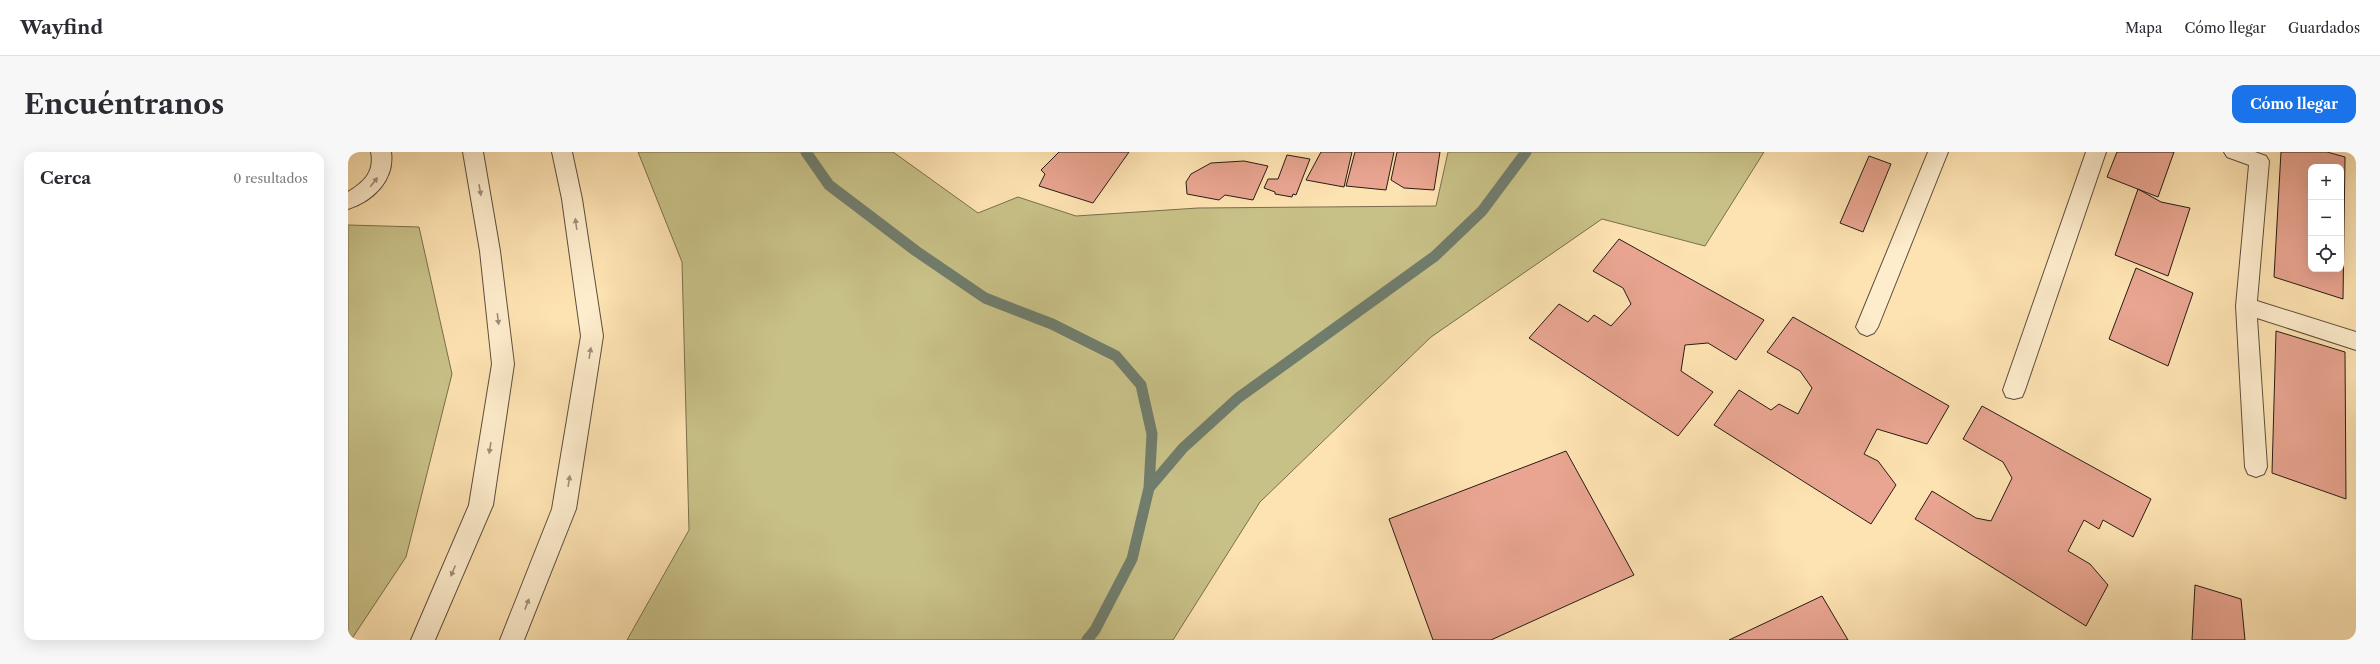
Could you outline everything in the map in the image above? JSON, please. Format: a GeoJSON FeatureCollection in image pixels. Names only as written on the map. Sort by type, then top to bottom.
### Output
{"type":"FeatureCollection","features":[{"type":"Feature","properties":{"kind":"street"},"geometry":{"type":"LineString","coordinates":[[348,201],[370,187],[380,174],[384,161],[380,152]]}},
{"type":"Feature","properties":{"kind":"street"},"geometry":{"type":"LineString","coordinates":[[423,640],[481,505],[503,364],[490,251],[473,152]]}},
{"type":"Feature","properties":{"kind":"street"},"geometry":{"type":"LineString","coordinates":[[512,640],[564,509],[592,336],[572,199],[562,152]]}},
{"type":"Feature","properties":{"kind":"street"},"geometry":{"type":"LineString","coordinates":[[1867,327],[1938,152]]}},
{"type":"Feature","properties":{"kind":"street"},"geometry":{"type":"LineString","coordinates":[[2014,390],[2096,152]]}},
{"type":"Feature","properties":{"kind":"street"},"geometry":{"type":"LineString","coordinates":[[2234,152],[2259,162],[2246,306],[2256,467]]}},
{"type":"Feature","properties":{"kind":"street"},"geometry":{"type":"LineString","coordinates":[[2246,306],[2356,341]]}},
{"type":"Feature","properties":{"kind":"shaded area"},"geometry":{"type":"Polygon","coordinates":[[[638,152],[893,152],[978,213],[1018,197],[1076,216],[1198,208],[1436,206],[1448,152],[1764,152],[1705,246],[1602,219],[1431,337],[1260,502],[1173,640],[627,640],[689,530],[682,262],[638,152]]]}},
{"type":"Feature","properties":{"kind":"shaded area"},"geometry":{"type":"Polygon","coordinates":[[[348,225],[419,227],[452,374],[406,557],[351,640],[348,640],[348,225]]]}},
{"type":"Feature","properties":{"kind":"building"},"geometry":{"type":"Polygon","coordinates":[[[1059,152],[1129,152],[1093,203],[1039,186],[1045,174],[1041,170],[1059,152]]]}},
{"type":"Feature","properties":{"kind":"building"},"geometry":{"type":"Polygon","coordinates":[[[1321,152],[1352,152],[1344,187],[1306,180],[1321,152]]]}},
{"type":"Feature","properties":{"kind":"building"},"geometry":{"type":"Polygon","coordinates":[[[1355,152],[1394,152],[1386,190],[1346,186],[1355,152]]]}},
{"type":"Feature","properties":{"kind":"building"},"geometry":{"type":"Polygon","coordinates":[[[1397,152],[1440,152],[1434,190],[1404,188],[1391,180],[1397,152]]]}},
{"type":"Feature","properties":{"kind":"building"},"geometry":{"type":"Polygon","coordinates":[[[2117,152],[2174,152],[2158,197],[2107,177],[2117,152]]]}},
{"type":"Feature","properties":{"kind":"building"},"geometry":{"type":"Polygon","coordinates":[[[2281,152],[2327,152],[2345,157],[2344,228],[2344,164],[2308,164],[2308,272],[2343,272],[2343,299],[2274,277],[2281,152]]]}},
{"type":"Feature","properties":{"kind":"building"},"geometry":{"type":"Polygon","coordinates":[[[1287,155],[1310,159],[1296,195],[1293,194],[1292,197],[1275,194],[1275,192],[1264,188],[1268,179],[1278,179],[1287,155]]]}},
{"type":"Feature","properties":{"kind":"building"},"geometry":{"type":"Polygon","coordinates":[[[1869,156],[1891,164],[1863,232],[1840,223],[1869,156]]]}},
{"type":"Feature","properties":{"kind":"building"},"geometry":{"type":"Polygon","coordinates":[[[1244,161],[1268,166],[1253,200],[1225,195],[1219,200],[1187,194],[1186,182],[1191,174],[1211,163],[1244,161]]]}},
{"type":"Feature","properties":{"kind":"building"},"geometry":{"type":"Polygon","coordinates":[[[2138,189],[2161,202],[2190,208],[2168,276],[2115,255],[2138,189]]]}},
{"type":"Feature","properties":{"kind":"building"},"geometry":{"type":"Polygon","coordinates":[[[1619,239],[1764,320],[1736,360],[1708,343],[1685,345],[1681,371],[1713,392],[1678,436],[1529,338],[1559,304],[1588,322],[1594,315],[1611,326],[1631,304],[1623,288],[1593,271],[1619,239]]]}},
{"type":"Feature","properties":{"kind":"building"},"geometry":{"type":"Polygon","coordinates":[[[2136,268],[2193,293],[2168,366],[2109,339],[2136,268]]]}},
{"type":"Feature","properties":{"kind":"building"},"geometry":{"type":"Polygon","coordinates":[[[1793,317],[1949,406],[1927,444],[1877,429],[1864,454],[1878,461],[1896,485],[1871,524],[1714,425],[1739,390],[1771,410],[1779,404],[1798,414],[1812,388],[1800,371],[1767,352],[1793,317]]]}},
{"type":"Feature","properties":{"kind":"building"},"geometry":{"type":"Polygon","coordinates":[[[2276,331],[2345,352],[2346,499],[2272,473],[2276,331]]]}},
{"type":"Feature","properties":{"kind":"building"},"geometry":{"type":"Polygon","coordinates":[[[1982,406],[2151,499],[2133,537],[2103,520],[2099,529],[2084,520],[2068,551],[2090,564],[2108,585],[2086,626],[1915,519],[1932,491],[1976,518],[1991,521],[2012,478],[2003,462],[1963,439],[1982,406]]]}},
{"type":"Feature","properties":{"kind":"building"},"geometry":{"type":"Polygon","coordinates":[[[1566,451],[1634,575],[1491,640],[1433,640],[1389,519],[1566,451]]]}},
{"type":"Feature","properties":{"kind":"building"},"geometry":{"type":"Polygon","coordinates":[[[2195,585],[2241,599],[2245,640],[2192,640],[2195,585]]]}},
{"type":"Feature","properties":{"kind":"building"},"geometry":{"type":"Polygon","coordinates":[[[1822,596],[1848,640],[1729,640],[1822,596]]]}},
{"type":"Feature","properties":{"kind":"waterway"},"geometry":{"type":"LineString","coordinates":[[806,152],[829,185],[916,251],[985,298],[1052,324],[1116,356],[1141,385],[1152,434],[1149,488]]}},
{"type":"Feature","properties":{"kind":"waterway"},"geometry":{"type":"LineString","coordinates":[[1149,488],[1183,448],[1238,398],[1435,256],[1482,211],[1526,152]]}},
{"type":"Feature","properties":{"kind":"waterway"},"geometry":{"type":"LineString","coordinates":[[1087,640],[1095,630],[1132,559],[1149,488]]}}]}
